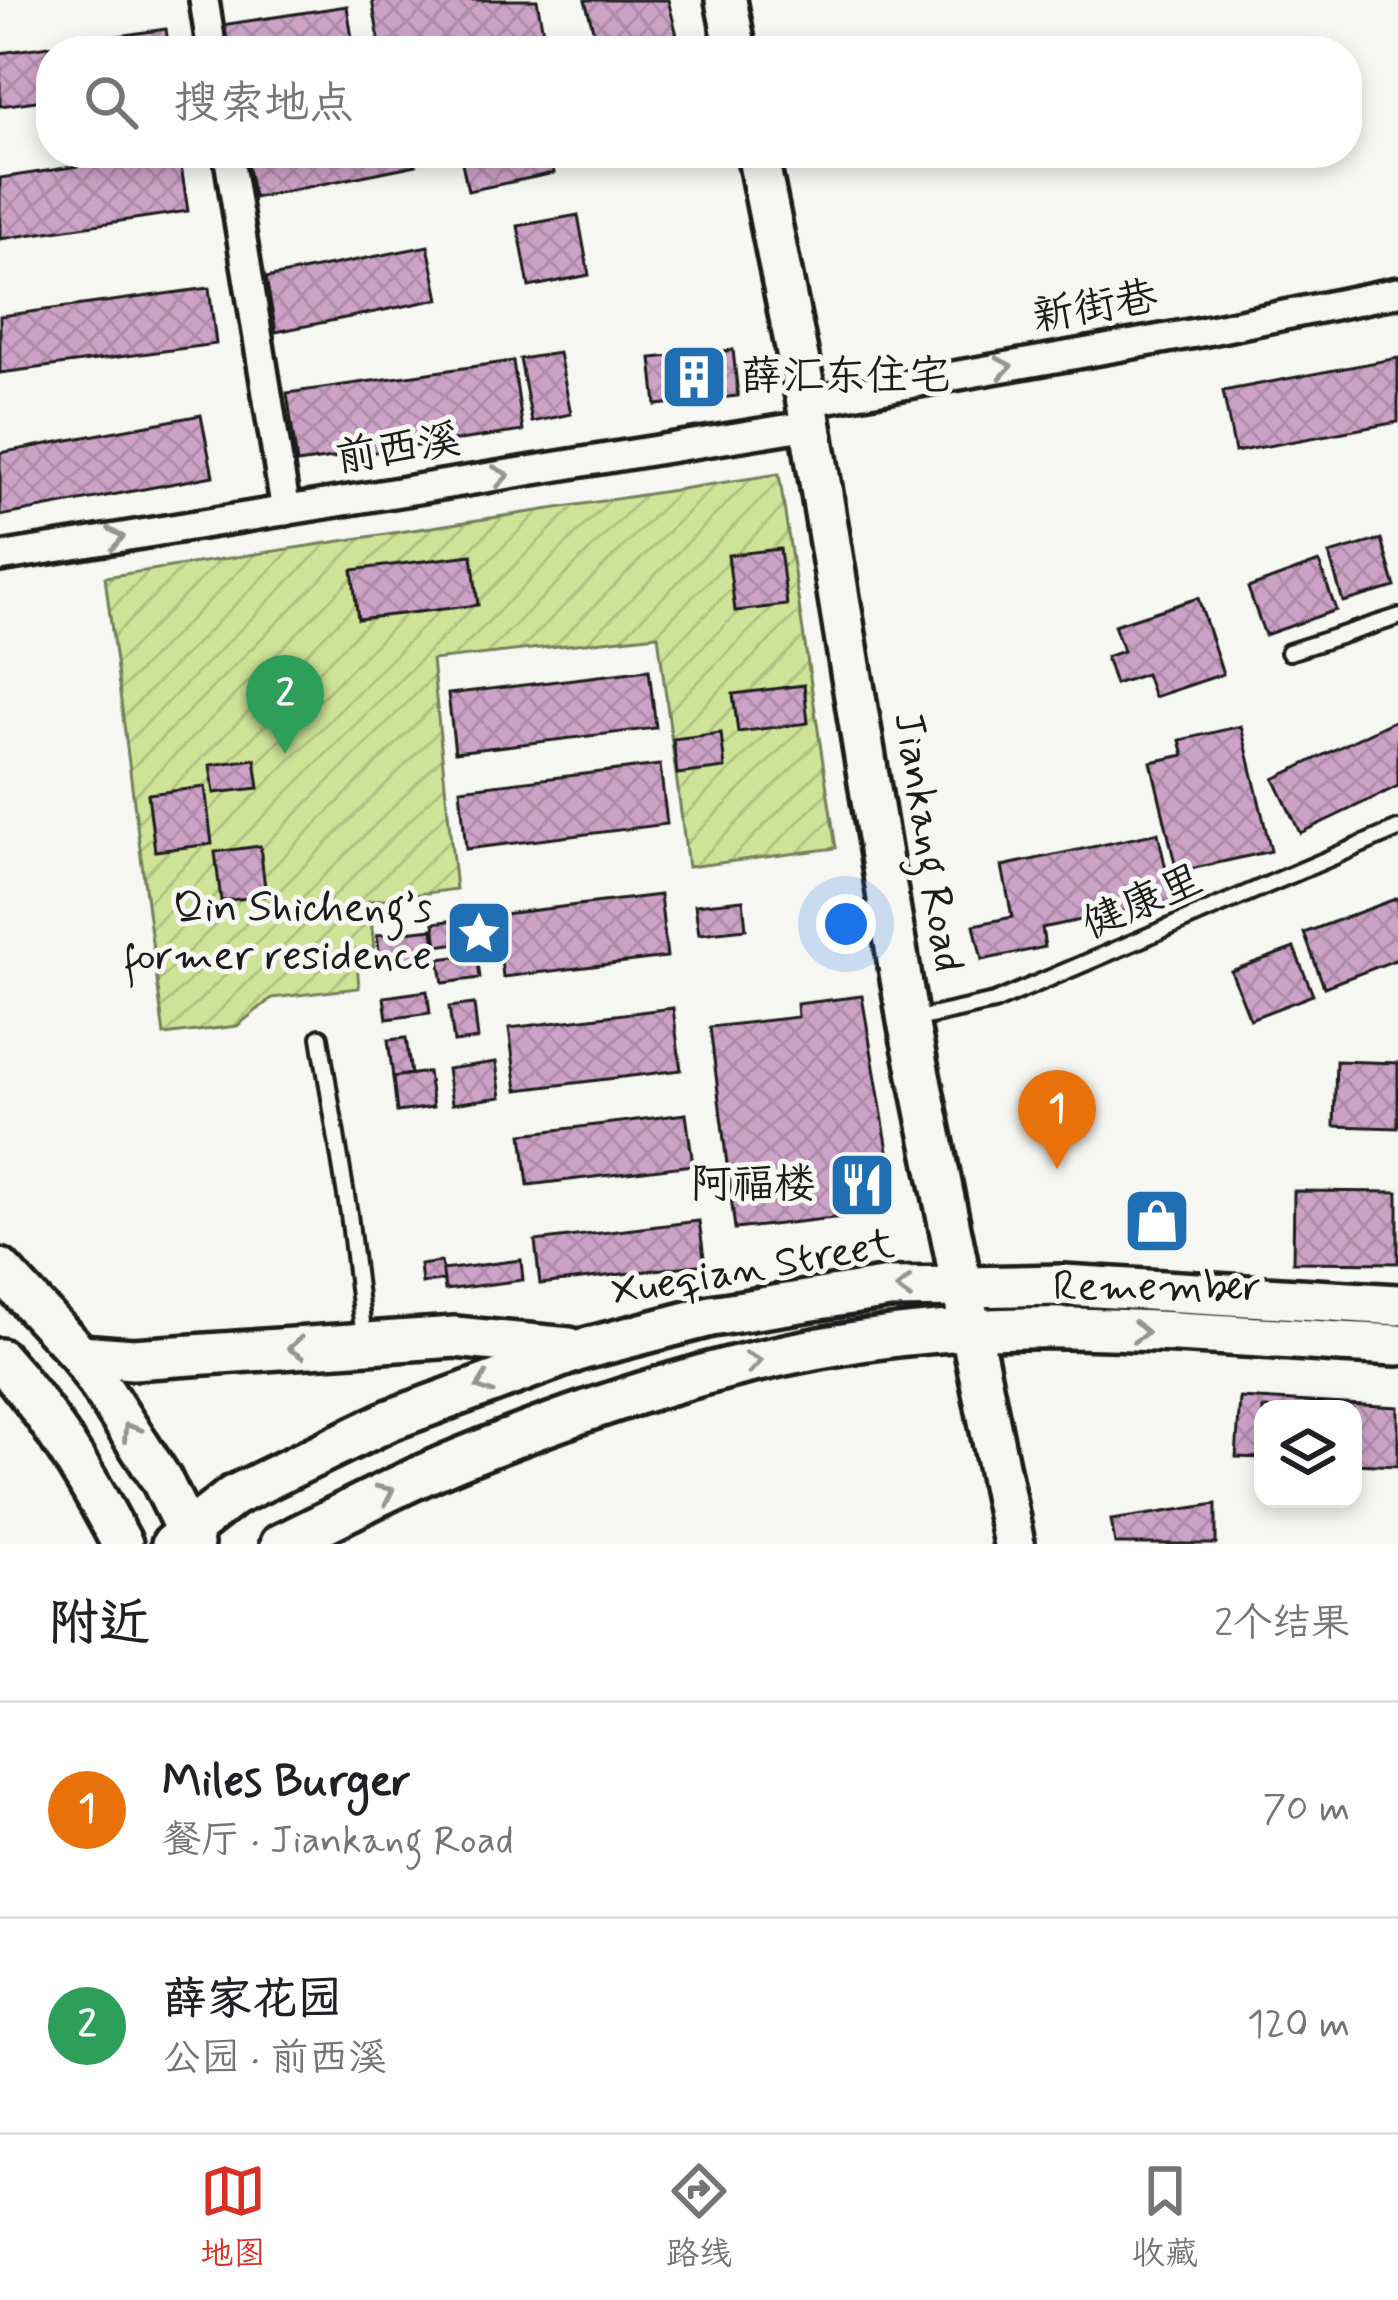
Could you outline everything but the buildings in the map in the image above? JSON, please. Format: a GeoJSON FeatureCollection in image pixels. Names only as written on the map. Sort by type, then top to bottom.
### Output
{"type":"FeatureCollection","features":[{"type":"Feature","properties":{"kind":"main road"},"geometry":{"type":"LineString","coordinates":[[726,0],[733,36]]}},
{"type":"Feature","properties":{"kind":"main road","name":"Jiankang Road"},"geometry":{"type":"LineString","coordinates":[[760,168],[808,414],[908,1021],[1014,1544]]}},
{"type":"Feature","properties":{"kind":"main road"},"geometry":{"type":"LineString","coordinates":[[0,1269],[80,1355],[161,1479],[185,1540]]}},
{"type":"Feature","properties":{"kind":"main road","name":"Xueqian Street"},"geometry":{"type":"LineString","coordinates":[[185,1540],[233,1496],[390,1420],[580,1350],[711,1316],[889,1288],[964,1286],[1064,1285],[1398,1304]]}},
{"type":"Feature","properties":{"kind":"main road"},"geometry":{"type":"LineString","coordinates":[[281,1544],[458,1459],[587,1410],[716,1369],[899,1336],[1070,1329],[1398,1346]]}},
{"type":"Feature","properties":{"kind":"main road"},"geometry":{"type":"LineString","coordinates":[[80,1355],[133,1359],[455,1337],[580,1350]]}},
{"type":"Feature","properties":{"kind":"main road"},"geometry":{"type":"LineString","coordinates":[[0,1359],[33,1400],[122,1544]]}},
{"type":"Feature","properties":{"kind":"street"},"geometry":{"type":"LineString","coordinates":[[204,0],[210,36]]}},
{"type":"Feature","properties":{"kind":"street"},"geometry":{"type":"LineString","coordinates":[[230,168],[286,512]]}},
{"type":"Feature","properties":{"kind":"street","name":"新街巷"},"geometry":{"type":"LineString","coordinates":[[808,414],[1398,292]]}},
{"type":"Feature","properties":{"kind":"street","name":"前西溪"},"geometry":{"type":"LineString","coordinates":[[0,557],[286,512],[808,414]]}},
{"type":"Feature","properties":{"kind":"lane"},"geometry":{"type":"LineString","coordinates":[[1289,652],[1398,617]]}},
{"type":"Feature","properties":{"kind":"lane","name":"健康里"},"geometry":{"type":"LineString","coordinates":[[908,1021],[994,1002],[1398,829]]}},
{"type":"Feature","properties":{"kind":"lane"},"geometry":{"type":"LineString","coordinates":[[320,1037],[364,1343]]}},
{"type":"Feature","properties":{"kind":"green space"},"geometry":{"type":"Polygon","coordinates":[[[779,474],[836,848],[688,867],[658,635],[432,660],[456,889],[369,901],[374,947],[356,950],[359,988],[272,998],[237,1026],[164,1035],[105,577],[779,474]]]}},
{"type":"Feature","properties":{"kind":"place","name":"薛汇东住宅"},"geometry":{"type":"Point","coordinates":[694,377]}},
{"type":"Feature","properties":{"kind":"place","name":"薛家花园"},"geometry":{"type":"Point","coordinates":[285,754]}},
{"type":"Feature","properties":{"kind":"place","name":"Qin Shicheng’s former residence"},"geometry":{"type":"Point","coordinates":[479,933]}},
{"type":"Feature","properties":{"kind":"place","name":"Miles Burger"},"geometry":{"type":"Point","coordinates":[1057,1169]}},
{"type":"Feature","properties":{"kind":"place","name":"阿福楼"},"geometry":{"type":"Point","coordinates":[862,1185]}},
{"type":"Feature","properties":{"kind":"place","name":"Remember"},"geometry":{"type":"Point","coordinates":[1157,1221]}}]}
